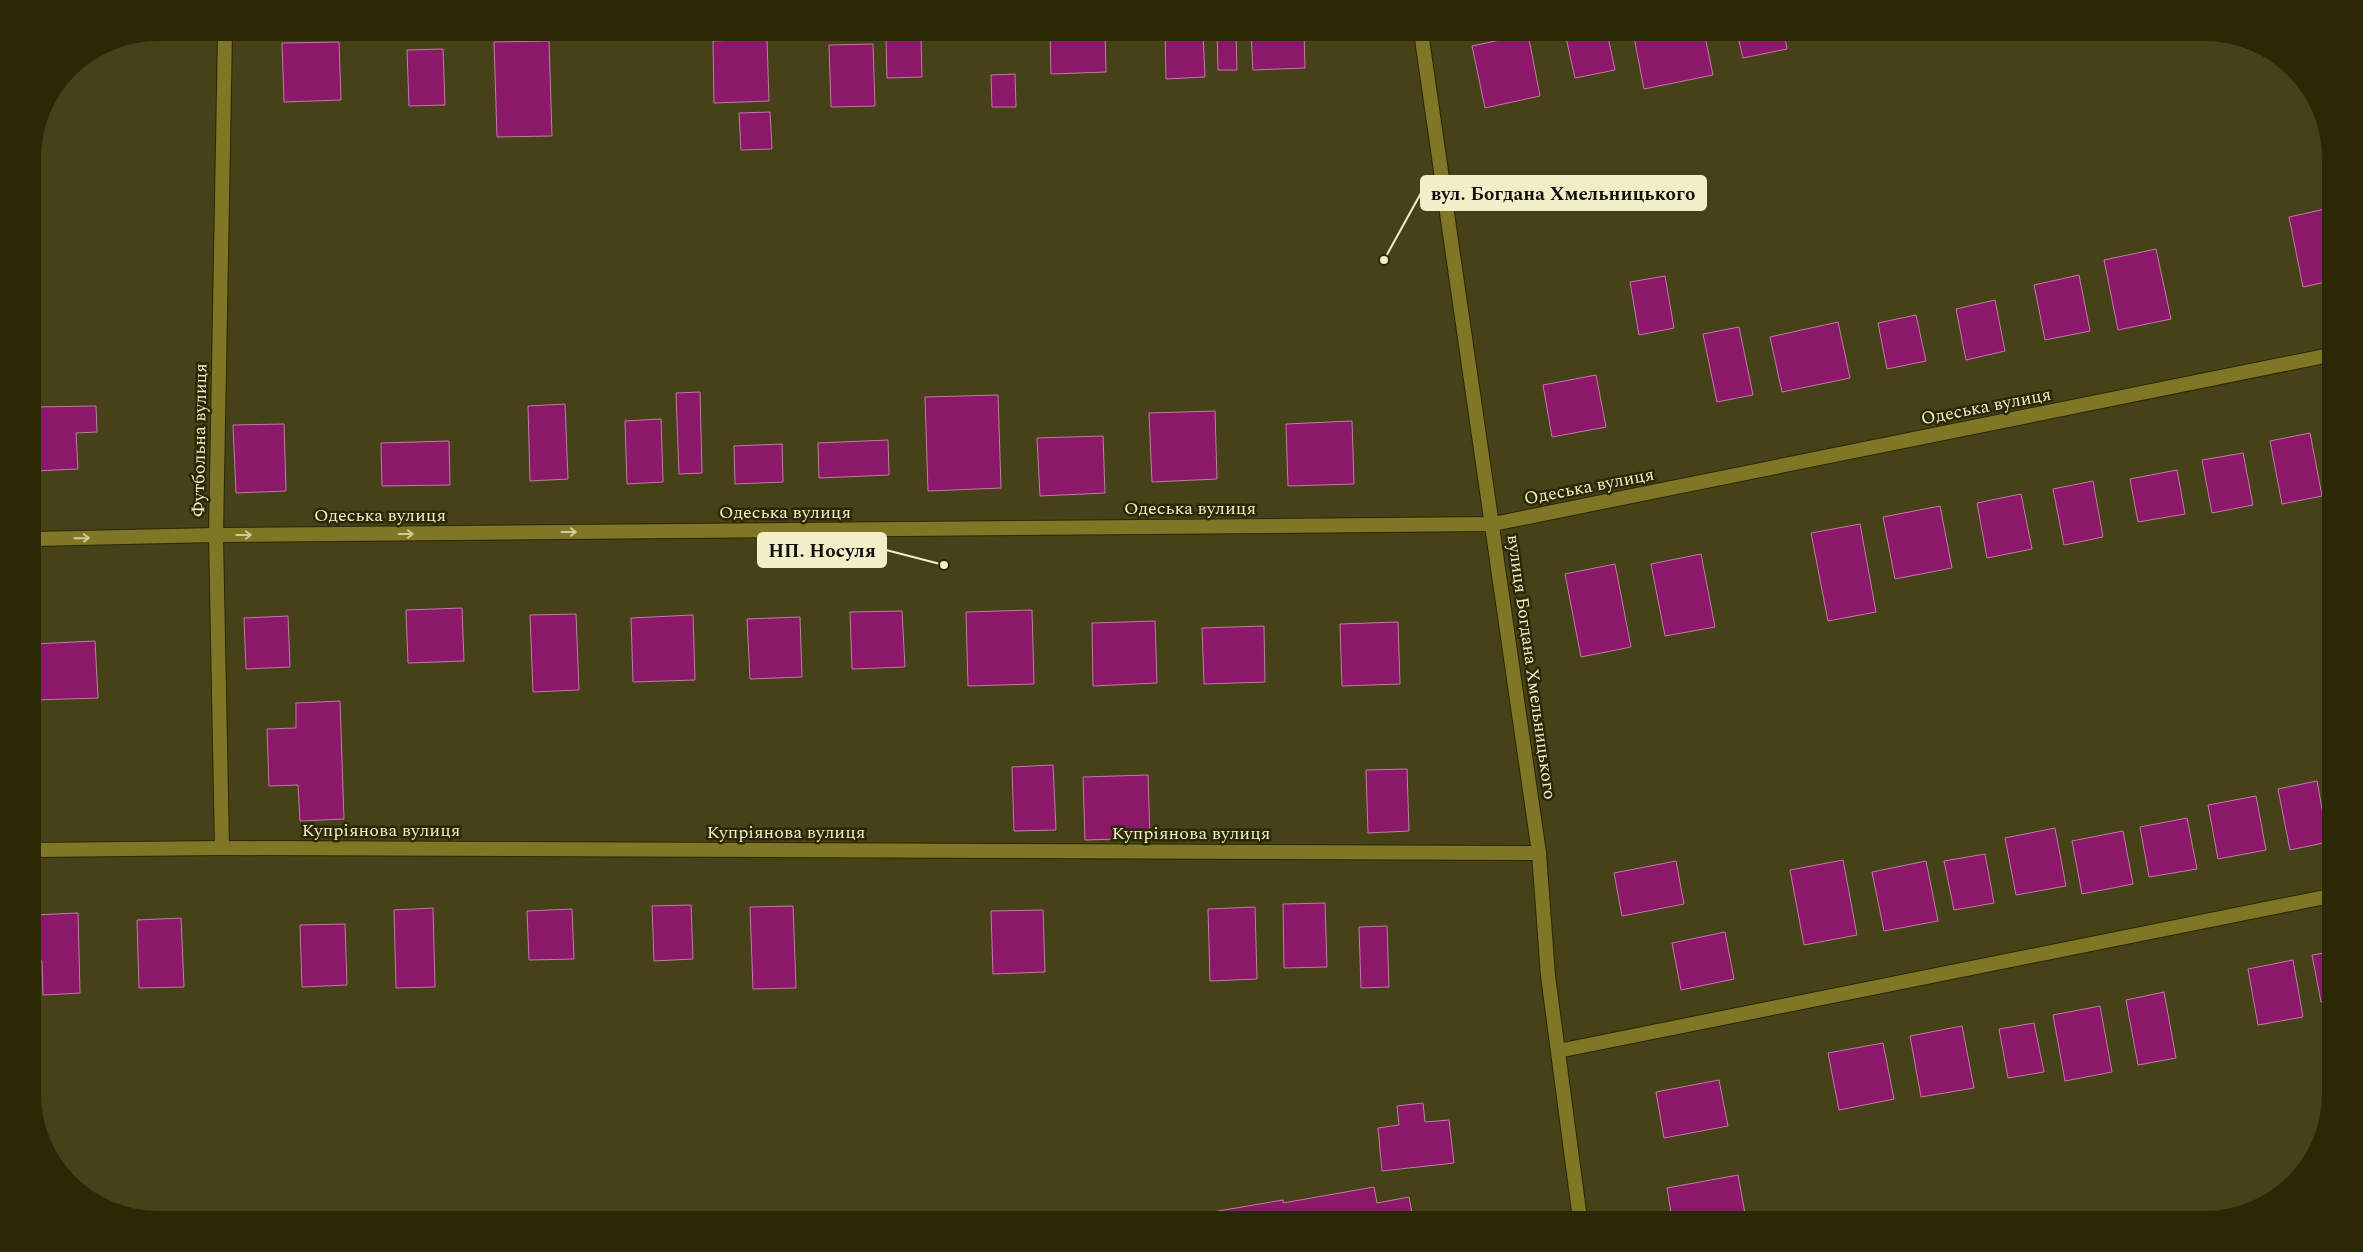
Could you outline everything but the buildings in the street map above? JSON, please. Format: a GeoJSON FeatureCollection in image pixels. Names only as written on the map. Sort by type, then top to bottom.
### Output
{"type":"FeatureCollection","features":[{"type":"Feature","properties":{"kind":"street","name":"Футбольна вулиця"},"geometry":{"type":"LineString","coordinates":[[222,848],[216,536],[225,41]]}},
{"type":"Feature","properties":{"kind":"street","name":"вулиця Богдана Хмельницького"},"geometry":{"type":"LineString","coordinates":[[1422,41],[1539,853],[1548,976],[1579,1211]]}},
{"type":"Feature","properties":{"kind":"street","name":"Одеська вулиця"},"geometry":{"type":"LineString","coordinates":[[42,539],[1493,524],[2321,357]]}},
{"type":"Feature","properties":{"kind":"street","name":"Купріянова вулиця"},"geometry":{"type":"LineString","coordinates":[[42,850],[222,848],[1539,853]]}},
{"type":"Feature","properties":{"kind":"street"},"geometry":{"type":"LineString","coordinates":[[1558,1051],[2322,898]]}},
{"type":"Feature","properties":{"kind":"place","name":"вул. Богдана Хмельницького"},"geometry":{"type":"Point","coordinates":[1384,260]}},
{"type":"Feature","properties":{"kind":"place","name":"НП. Носуля"},"geometry":{"type":"Point","coordinates":[944,565]}}]}
